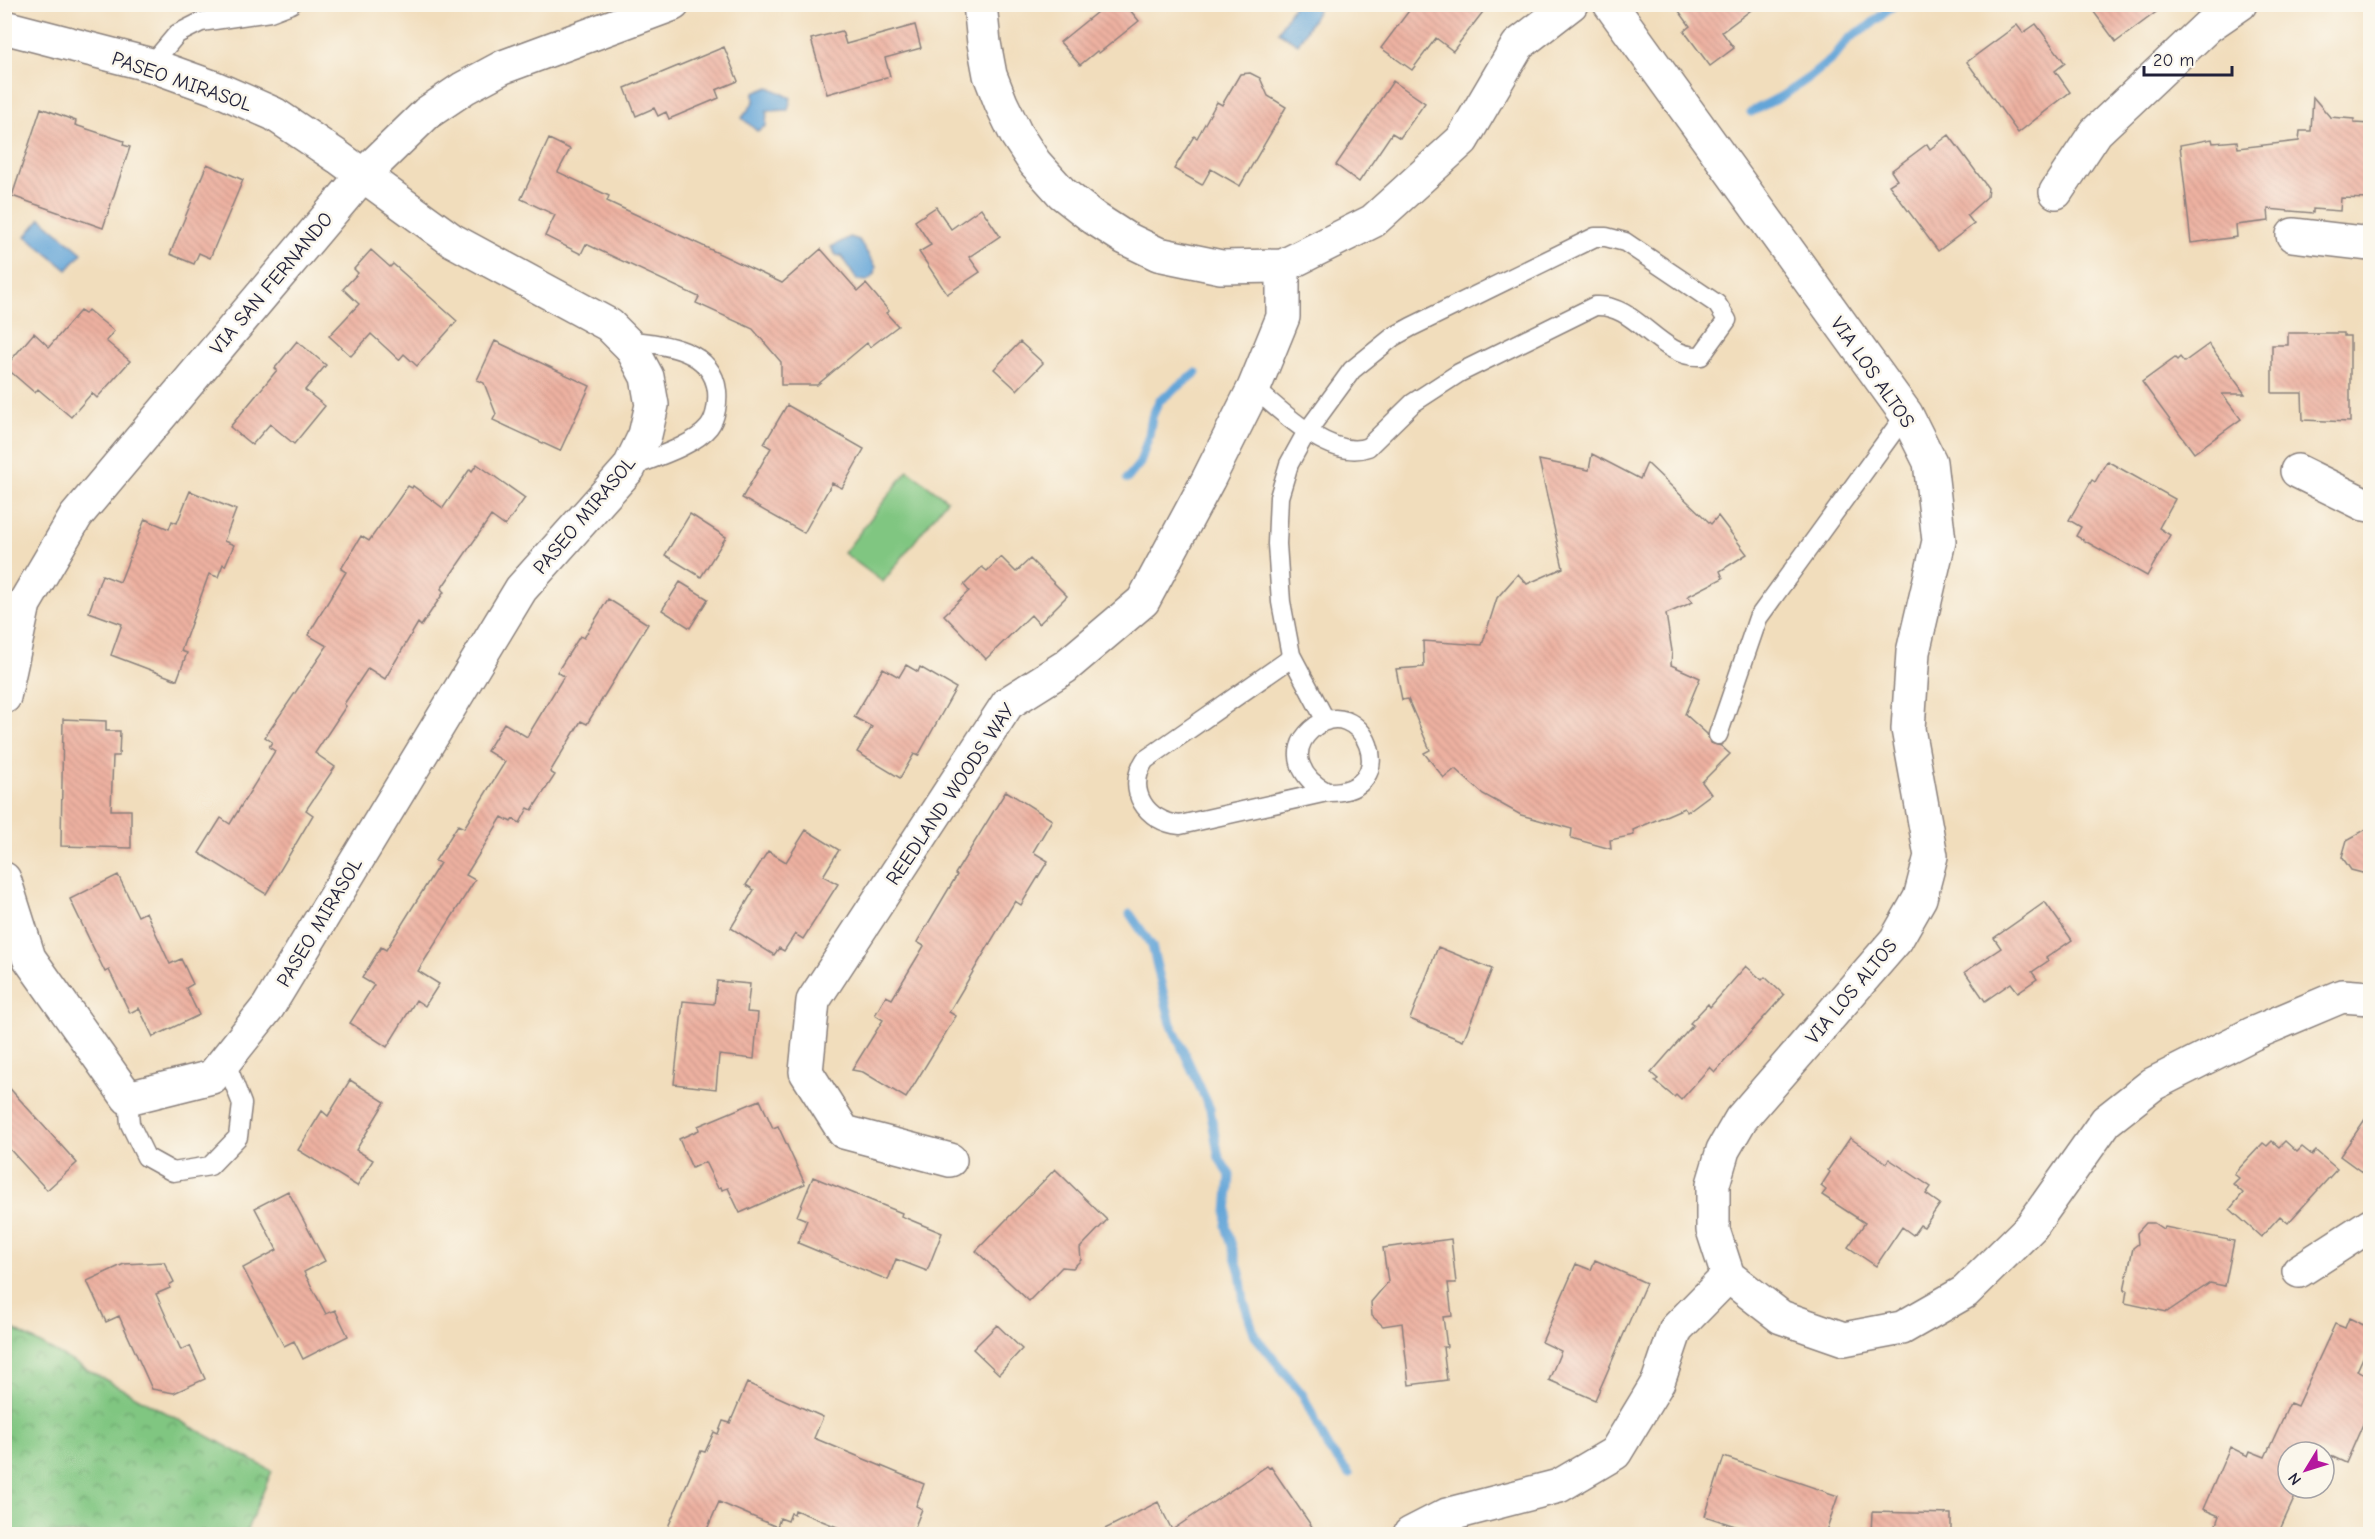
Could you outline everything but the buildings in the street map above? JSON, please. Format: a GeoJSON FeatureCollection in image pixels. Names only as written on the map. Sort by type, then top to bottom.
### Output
{"type":"FeatureCollection","features":[{"type":"Feature","properties":{"kind":"street","name":"VIA SAN FERNANDO"},"geometry":{"type":"LineString","coordinates":[[4,697],[24,604],[76,516],[362,176],[427,113],[464,88],[503,67],[674,4]]}},
{"type":"Feature","properties":{"kind":"street"},"geometry":{"type":"LineString","coordinates":[[980,4],[990,75],[1016,134],[1035,163],[1062,193],[1109,228],[1158,254],[1221,267],[1283,266],[1374,222],[1462,140],[1518,45],[1571,4]]}},
{"type":"Feature","properties":{"kind":"street","name":"VIA LOS ALTOS"},"geometry":{"type":"LineString","coordinates":[[1610,4],[1906,414],[1930,462],[1939,541],[1913,652],[1908,729],[1931,856],[1920,898],[1896,940],[1741,1119],[1724,1150],[1713,1184],[1713,1230],[1728,1276]]}},
{"type":"Feature","properties":{"kind":"street"},"geometry":{"type":"LineString","coordinates":[[2056,192],[2096,132],[2208,26],[2240,4]]}},
{"type":"Feature","properties":{"kind":"street","name":"PASEO MIRASOL"},"geometry":{"type":"LineString","coordinates":[[4,27],[151,65],[215,88],[274,114],[338,157],[452,240],[609,325],[632,347],[646,377],[652,405],[645,435],[629,468],[521,589],[268,1007],[212,1077],[128,1098]]}},
{"type":"Feature","properties":{"kind":"street"},"geometry":{"type":"LineString","coordinates":[[2293,235],[2370,244]]}},
{"type":"Feature","properties":{"kind":"street","name":"REEDLAND WOODS WAY"},"geometry":{"type":"LineString","coordinates":[[950,1160],[843,1132],[806,1072],[813,1001],[1008,703],[1065,667],[1143,601],[1254,388],[1283,317],[1283,266]]}},
{"type":"Feature","properties":{"kind":"street"},"geometry":{"type":"LineString","coordinates":[[2297,471],[2370,505]]}},
{"type":"Feature","properties":{"kind":"street"},"geometry":{"type":"LineString","coordinates":[[4,879],[29,958],[128,1098]]}},
{"type":"Feature","properties":{"kind":"street"},"geometry":{"type":"LineString","coordinates":[[1410,1534],[1447,1515],[1559,1486],[1615,1453],[1658,1382],[1676,1329],[1728,1276],[1781,1317],[1844,1338],[1902,1328],[1965,1292],[2031,1227],[2106,1121],[2153,1084],[2252,1034],[2342,996],[2370,998]]}},
{"type":"Feature","properties":{"kind":"street"},"geometry":{"type":"LineString","coordinates":[[2299,1271],[2370,1225]]}},
{"type":"Feature","properties":{"kind":"lane"},"geometry":{"type":"LineString","coordinates":[[151,65],[177,34],[201,22],[270,12],[291,4]]}},
{"type":"Feature","properties":{"kind":"lane"},"geometry":{"type":"LineString","coordinates":[[1254,388],[1306,433],[1349,451],[1358,451],[1368,447],[1413,403],[1459,373],[1595,306],[1614,308],[1683,356],[1701,356],[1726,320],[1717,304],[1625,242],[1606,237],[1594,237],[1393,337],[1352,370],[1306,433],[1289,464],[1279,497],[1277,544],[1281,603],[1291,655],[1326,721]]}},
{"type":"Feature","properties":{"kind":"lane"},"geometry":{"type":"LineString","coordinates":[[624,340],[672,346],[700,360],[716,380],[718,403],[710,426],[692,441],[629,468]]}},
{"type":"Feature","properties":{"kind":"lane"},"geometry":{"type":"LineString","coordinates":[[1718,735],[1758,618],[1906,414]]}},
{"type":"Feature","properties":{"kind":"lane"},"geometry":{"type":"LineString","coordinates":[[1291,655],[1287,661],[1145,760],[1138,771],[1136,783],[1140,799],[1148,812],[1159,820],[1180,825],[1327,792],[1350,789],[1360,783],[1367,773],[1371,762],[1371,750],[1360,730],[1350,723],[1338,720],[1326,721],[1315,726],[1306,734],[1299,757],[1301,768],[1307,779],[1327,792]]}},
{"type":"Feature","properties":{"kind":"lane"},"geometry":{"type":"LineString","coordinates":[[128,1098],[130,1124],[146,1157],[173,1172],[210,1166],[238,1137],[242,1104],[225,1060]]}},
{"type":"Feature","properties":{"kind":"green space"},"geometry":{"type":"Polygon","coordinates":[[[908,470],[947,500],[883,582],[844,553],[908,470]]]}},
{"type":"Feature","properties":{"kind":"green space"},"geometry":{"type":"Polygon","coordinates":[[[4,1324],[272,1471],[245,1534],[5,1534],[4,1324]]]}},
{"type":"Feature","properties":{"kind":"water"},"geometry":{"type":"Polygon","coordinates":[[[1294,5],[1321,5],[1298,44],[1278,32],[1294,5]]]}},
{"type":"Feature","properties":{"kind":"water"},"geometry":{"type":"Polygon","coordinates":[[[769,87],[791,98],[788,110],[767,111],[766,126],[757,131],[742,118],[754,102],[754,93],[769,87]]]}},
{"type":"Feature","properties":{"kind":"water"},"geometry":{"type":"Polygon","coordinates":[[[41,218],[82,253],[67,270],[26,236],[41,218]]]}},
{"type":"Feature","properties":{"kind":"water"},"geometry":{"type":"Polygon","coordinates":[[[850,237],[859,240],[876,267],[875,274],[867,281],[857,280],[841,256],[836,255],[831,247],[850,237]]]}},
{"type":"Feature","properties":{"kind":"waterway"},"geometry":{"type":"LineString","coordinates":[[1751,112],[1782,96],[1810,77],[1833,58],[1849,38],[1869,26],[1895,4]]}},
{"type":"Feature","properties":{"kind":"waterway"},"geometry":{"type":"LineString","coordinates":[[1127,479],[1140,463],[1152,417],[1159,401],[1196,373]]}},
{"type":"Feature","properties":{"kind":"waterway"},"geometry":{"type":"LineString","coordinates":[[1130,914],[1152,946],[1171,1024],[1210,1109],[1219,1158],[1230,1175],[1226,1226],[1240,1273],[1244,1302],[1255,1336],[1303,1395],[1328,1448],[1349,1474]]}}]}
